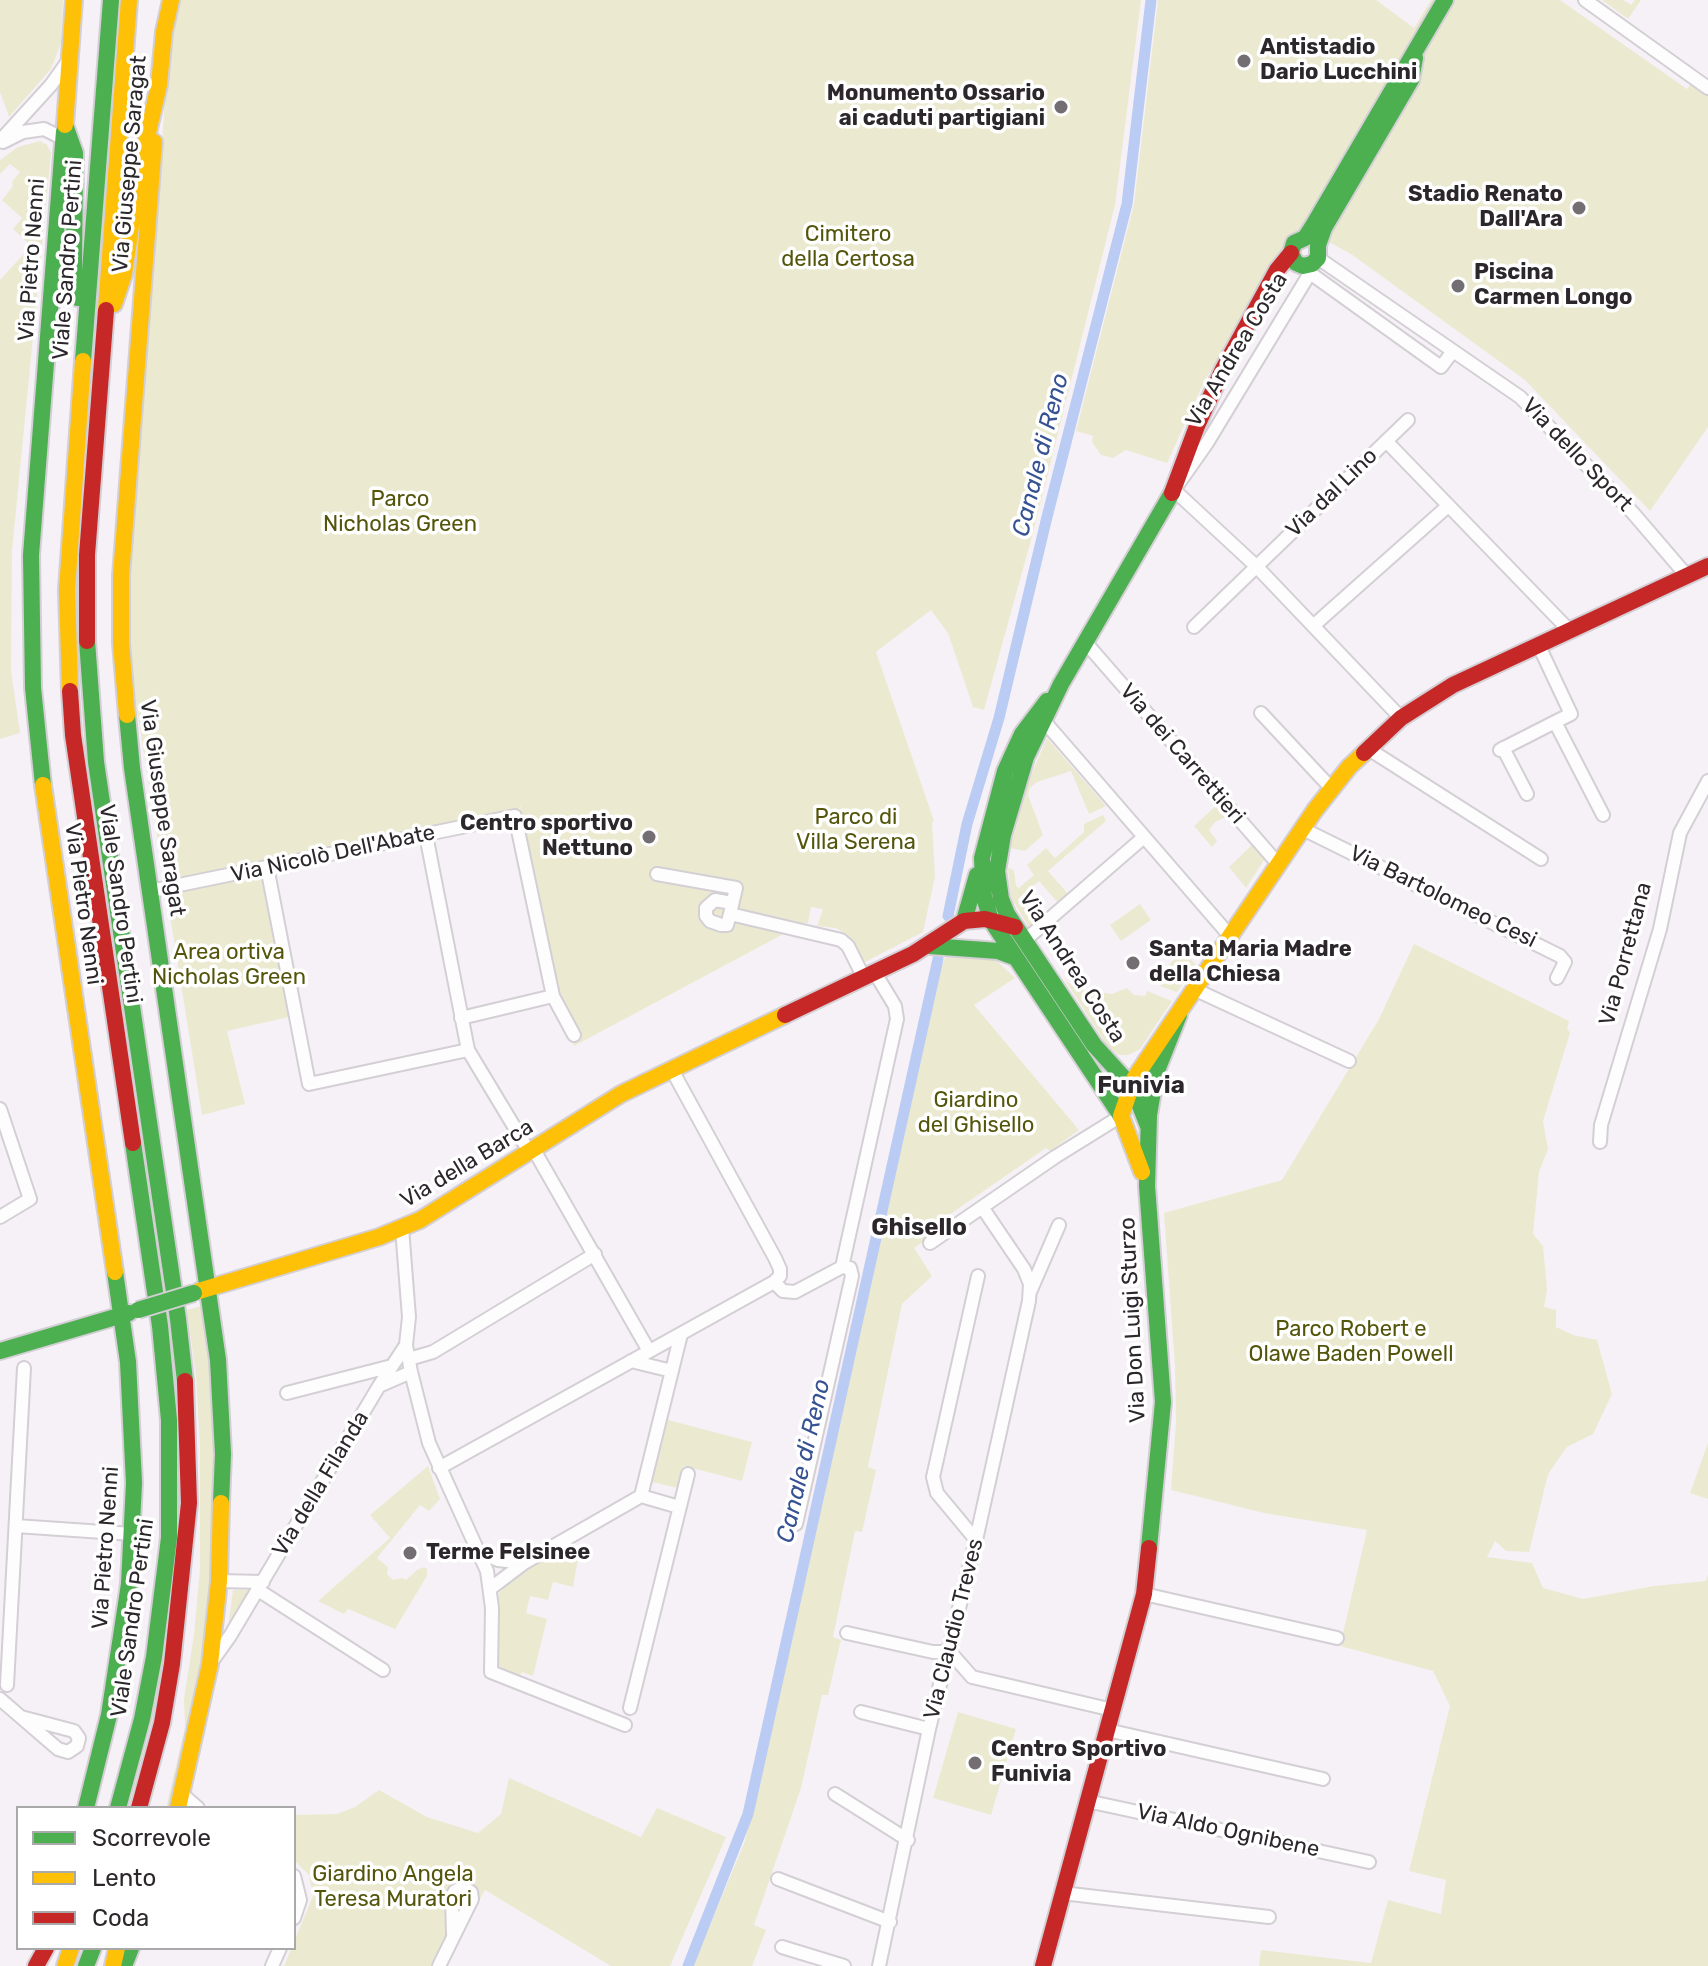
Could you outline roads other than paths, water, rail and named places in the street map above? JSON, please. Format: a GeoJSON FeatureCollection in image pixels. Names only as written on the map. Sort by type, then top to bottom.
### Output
{"type":"FeatureCollection","features":[{"type":"Feature","properties":{"kind":"main road","name":"Via Pietro Nenni"},"geometry":{"type":"LineString","coordinates":[[74,0],[31,555],[33,688],[39,756],[130,1313],[128,1362],[133,1438],[129,1584],[116,1680],[87,1806]]}},
{"type":"Feature","properties":{"kind":"main road","name":"Viale Sandro Pertini"},"geometry":{"type":"LineString","coordinates":[[111,0],[67,590],[69,677],[81,795],[160,1326],[169,1420],[169,1538],[156,1644],[142,1719],[119,1806]]}},
{"type":"Feature","properties":{"kind":"main road","name":"Viale Sandro Pertini"},"geometry":{"type":"LineString","coordinates":[[129,0],[87,555],[89,695],[96,762],[178,1319],[187,1415],[189,1503],[177,1622],[162,1723],[140,1806]]}},
{"type":"Feature","properties":{"kind":"main road","name":"Via Giuseppe Saragat"},"geometry":{"type":"LineString","coordinates":[[171,0],[164,32],[159,85],[121,576],[125,706],[201,1291],[222,1408],[223,1501],[219,1581],[210,1664],[180,1801]]}},
{"type":"Feature","properties":{"kind":"main road","name":"Via Andrea Costa"},"geometry":{"type":"LineString","coordinates":[[1148,1128],[1131,1085],[1094,1045],[1019,934],[1001,899],[997,871],[1000,848],[1024,764],[1061,684],[1174,490],[1210,396],[1244,332],[1306,257],[1324,228],[1411,80],[1417,50],[1445,0]]}},
{"type":"Feature","properties":{"kind":"main road"},"geometry":{"type":"LineString","coordinates":[[104,331],[124,274],[139,172],[159,85]]}},
{"type":"Feature","properties":{"kind":"main road"},"geometry":{"type":"LineString","coordinates":[[64,132],[75,153],[74,269],[84,343]]}},
{"type":"Feature","properties":{"kind":"main road"},"geometry":{"type":"LineString","coordinates":[[1121,1116],[1141,1066],[1179,1015],[1331,788],[1367,748],[1401,718],[1453,685],[1708,566]]}},
{"type":"Feature","properties":{"kind":"main road","name":"Via Andrea Costa"},"geometry":{"type":"LineString","coordinates":[[1061,684],[1027,726],[1012,751],[982,858],[982,884],[991,920],[1121,1116]]}},
{"type":"Feature","properties":{"kind":"main road"},"geometry":{"type":"LineString","coordinates":[[982,858],[964,921],[978,918],[991,920],[1019,934]]}},
{"type":"Feature","properties":{"kind":"main road","name":"Via della Barca"},"geometry":{"type":"LineString","coordinates":[[950,946],[982,936],[1001,899]]}},
{"type":"Feature","properties":{"kind":"main road","name":"Via della Barca"},"geometry":{"type":"LineString","coordinates":[[0,1351],[402,1228],[440,1209],[532,1152],[592,1110],[869,976],[928,946],[964,921]]}},
{"type":"Feature","properties":{"kind":"main road","name":"Via della Barca"},"geometry":{"type":"LineString","coordinates":[[928,946],[998,951],[1014,957]]}},
{"type":"Feature","properties":{"kind":"main road"},"geometry":{"type":"LineString","coordinates":[[1148,1128],[1156,1073],[1179,1015]]}},
{"type":"Feature","properties":{"kind":"main road","name":"Via Don Luigi Sturzo"},"geometry":{"type":"LineString","coordinates":[[1121,1116],[1147,1186]]}},
{"type":"Feature","properties":{"kind":"main road","name":"Via Don Luigi Sturzo"},"geometry":{"type":"LineString","coordinates":[[1043,1966],[1144,1594],[1163,1402],[1147,1186],[1148,1128]]}},
{"type":"Feature","properties":{"kind":"main road"},"geometry":{"type":"LineString","coordinates":[[108,1806],[142,1719]]}},
{"type":"Feature","properties":{"kind":"main road"},"geometry":{"type":"LineString","coordinates":[[151,1806],[162,1723]]}},
{"type":"Feature","properties":{"kind":"street"},"geometry":{"type":"LineString","coordinates":[[1585,0],[1708,88]]}},
{"type":"Feature","properties":{"kind":"street"},"geometry":{"type":"LineString","coordinates":[[0,142],[51,85],[70,58]]}},
{"type":"Feature","properties":{"kind":"street"},"geometry":{"type":"LineString","coordinates":[[0,142],[37,129],[64,132]]}},
{"type":"Feature","properties":{"kind":"street"},"geometry":{"type":"LineString","coordinates":[[1306,257],[1381,324],[1441,367],[1453,351]]}},
{"type":"Feature","properties":{"kind":"street","name":"Via dello Sport"},"geometry":{"type":"LineString","coordinates":[[1306,257],[1392,309],[1520,397],[1614,493],[1679,563],[1687,576]]}},
{"type":"Feature","properties":{"kind":"street","name":"Via Andrea Costa"},"geometry":{"type":"LineString","coordinates":[[1174,490],[1207,443],[1306,257]]}},
{"type":"Feature","properties":{"kind":"street"},"geometry":{"type":"LineString","coordinates":[[1381,324],[1392,309]]}},
{"type":"Feature","properties":{"kind":"street","name":"Via dal Lino"},"geometry":{"type":"LineString","coordinates":[[1194,627],[1408,420]]}},
{"type":"Feature","properties":{"kind":"street"},"geometry":{"type":"LineString","coordinates":[[1386,441],[1568,629]]}},
{"type":"Feature","properties":{"kind":"street"},"geometry":{"type":"LineString","coordinates":[[1174,490],[1256,566],[1401,718]]}},
{"type":"Feature","properties":{"kind":"street"},"geometry":{"type":"LineString","coordinates":[[1313,626],[1448,506]]}},
{"type":"Feature","properties":{"kind":"street","name":"Via dei Carrettieri"},"geometry":{"type":"LineString","coordinates":[[1086,643],[1279,865]]}},
{"type":"Feature","properties":{"kind":"street"},"geometry":{"type":"LineString","coordinates":[[1527,794],[1501,749],[1571,714],[1538,644]]}},
{"type":"Feature","properties":{"kind":"street"},"geometry":{"type":"LineString","coordinates":[[1261,713],[1331,788]]}},
{"type":"Feature","properties":{"kind":"street"},"geometry":{"type":"LineString","coordinates":[[1044,721],[1230,936]]}},
{"type":"Feature","properties":{"kind":"street"},"geometry":{"type":"LineString","coordinates":[[1555,722],[1603,815]]}},
{"type":"Feature","properties":{"kind":"street"},"geometry":{"type":"LineString","coordinates":[[1367,748],[1541,859]]}},
{"type":"Feature","properties":{"kind":"street","name":"Via Porrettana"},"geometry":{"type":"LineString","coordinates":[[1600,1142],[1601,1125],[1660,929],[1680,833],[1708,781]]}},
{"type":"Feature","properties":{"kind":"street","name":"Via Nicolò Dell'Abate"},"geometry":{"type":"LineString","coordinates":[[150,891],[515,816],[553,996]]}},
{"type":"Feature","properties":{"kind":"street","name":"Via Bartolomeo Cesi"},"geometry":{"type":"LineString","coordinates":[[1303,829],[1560,956],[1565,962],[1557,978]]}},
{"type":"Feature","properties":{"kind":"street"},"geometry":{"type":"LineString","coordinates":[[426,835],[468,1050],[595,1254],[649,1351]]}},
{"type":"Feature","properties":{"kind":"street"},"geometry":{"type":"LineString","coordinates":[[1019,934],[1144,837]]}},
{"type":"Feature","properties":{"kind":"street"},"geometry":{"type":"LineString","coordinates":[[267,867],[309,1084],[468,1050]]}},
{"type":"Feature","properties":{"kind":"street"},"geometry":{"type":"LineString","coordinates":[[657,874],[736,888],[731,908],[841,940],[895,1006],[897,1019],[842,1267]]}},
{"type":"Feature","properties":{"kind":"street"},"geometry":{"type":"LineString","coordinates":[[1196,990],[1349,1061]]}},
{"type":"Feature","properties":{"kind":"street"},"geometry":{"type":"LineString","coordinates":[[461,1018],[553,996],[574,1035]]}},
{"type":"Feature","properties":{"kind":"street"},"geometry":{"type":"LineString","coordinates":[[439,1468],[774,1282],[781,1272],[672,1070]]}},
{"type":"Feature","properties":{"kind":"street"},"geometry":{"type":"LineString","coordinates":[[0,1109],[30,1199],[0,1217]]}},
{"type":"Feature","properties":{"kind":"street"},"geometry":{"type":"LineString","coordinates":[[930,1243],[1121,1116]]}},
{"type":"Feature","properties":{"kind":"street"},"geometry":{"type":"LineString","coordinates":[[982,1207],[1024,1269],[1030,1292]]}},
{"type":"Feature","properties":{"kind":"street","name":"Via Claudio Treves"},"geometry":{"type":"LineString","coordinates":[[879,1966],[929,1729],[976,1540],[1030,1292],[1059,1225]]}},
{"type":"Feature","properties":{"kind":"street"},"geometry":{"type":"LineString","coordinates":[[402,1228],[409,1317],[406,1345],[410,1366],[429,1443],[480,1552],[491,1588],[491,1672],[625,1725]]}},
{"type":"Feature","properties":{"kind":"street","name":"Via della Filanda"},"geometry":{"type":"LineString","coordinates":[[379,1386],[595,1254]]}},
{"type":"Feature","properties":{"kind":"street"},"geometry":{"type":"LineString","coordinates":[[774,1282],[783,1291],[795,1292],[842,1267],[850,1268],[852,1276],[796,1524]]}},
{"type":"Feature","properties":{"kind":"street"},"geometry":{"type":"LineString","coordinates":[[976,1540],[937,1493],[933,1477],[978,1276]]}},
{"type":"Feature","properties":{"kind":"street"},"geometry":{"type":"LineString","coordinates":[[641,1496],[681,1334]]}},
{"type":"Feature","properties":{"kind":"street","name":"Via della Filanda"},"geometry":{"type":"LineString","coordinates":[[210,1664],[261,1586],[406,1345]]}},
{"type":"Feature","properties":{"kind":"street"},"geometry":{"type":"LineString","coordinates":[[631,1361],[672,1371]]}},
{"type":"Feature","properties":{"kind":"street"},"geometry":{"type":"LineString","coordinates":[[287,1393],[392,1366]]}},
{"type":"Feature","properties":{"kind":"street"},"geometry":{"type":"LineString","coordinates":[[7,1685],[24,1368]]}},
{"type":"Feature","properties":{"kind":"street"},"geometry":{"type":"LineString","coordinates":[[365,1372],[375,1378],[379,1386]]}},
{"type":"Feature","properties":{"kind":"street"},"geometry":{"type":"LineString","coordinates":[[630,1708],[688,1474]]}},
{"type":"Feature","properties":{"kind":"street"},"geometry":{"type":"LineString","coordinates":[[491,1588],[524,1563],[641,1496],[679,1507]]}},
{"type":"Feature","properties":{"kind":"street"},"geometry":{"type":"LineString","coordinates":[[16,1526],[132,1534]]}},
{"type":"Feature","properties":{"kind":"street"},"geometry":{"type":"LineString","coordinates":[[480,1552],[498,1560],[524,1563]]}},
{"type":"Feature","properties":{"kind":"street","name":"Via della Filanda"},"geometry":{"type":"LineString","coordinates":[[219,1581],[261,1586]]}},
{"type":"Feature","properties":{"kind":"street"},"geometry":{"type":"LineString","coordinates":[[261,1586],[383,1670]]}},
{"type":"Feature","properties":{"kind":"street"},"geometry":{"type":"LineString","coordinates":[[1144,1594],[1337,1638]]}},
{"type":"Feature","properties":{"kind":"street"},"geometry":{"type":"LineString","coordinates":[[847,1633],[933,1652],[950,1652],[972,1677]]}},
{"type":"Feature","properties":{"kind":"street"},"geometry":{"type":"LineString","coordinates":[[933,1652],[944,1678],[972,1677],[1113,1710]]}},
{"type":"Feature","properties":{"kind":"street"},"geometry":{"type":"LineString","coordinates":[[0,1699],[21,1717]]}},
{"type":"Feature","properties":{"kind":"street"},"geometry":{"type":"LineString","coordinates":[[861,1712],[929,1729]]}},
{"type":"Feature","properties":{"kind":"street"},"geometry":{"type":"LineString","coordinates":[[1107,1730],[1323,1779]]}},
{"type":"Feature","properties":{"kind":"street"},"geometry":{"type":"LineString","coordinates":[[835,1794],[908,1840]]}},
{"type":"Feature","properties":{"kind":"street","name":"Via Aldo Ognibene"},"geometry":{"type":"LineString","coordinates":[[1087,1801],[1369,1862]]}},
{"type":"Feature","properties":{"kind":"street"},"geometry":{"type":"LineString","coordinates":[[778,1879],[890,1922]]}},
{"type":"Feature","properties":{"kind":"street"},"geometry":{"type":"LineString","coordinates":[[296,1884],[300,1900],[296,1912]]}},
{"type":"Feature","properties":{"kind":"street"},"geometry":{"type":"LineString","coordinates":[[1062,1893],[1269,1917]]}},
{"type":"Feature","properties":{"kind":"street"},"geometry":{"type":"LineString","coordinates":[[439,1966],[453,1934]]}},
{"type":"Feature","properties":{"kind":"street"},"geometry":{"type":"LineString","coordinates":[[782,1947],[844,1966]]}},
{"type":"Feature","properties":{"kind":"waterway","name":"Canale di Reno"},"geometry":{"type":"LineString","coordinates":[[948,916],[967,824],[999,718],[1127,204],[1151,0]]}},
{"type":"Feature","properties":{"kind":"waterway","name":"Canale di Reno"},"geometry":{"type":"LineString","coordinates":[[688,1966],[748,1814],[938,959]]}},
{"type":"Feature","properties":{"kind":"place","name":"Antistadio Dario Lucchini"},"geometry":{"type":"Point","coordinates":[1244,61]}},
{"type":"Feature","properties":{"kind":"place","name":"Monumento Ossario ai caduti partigiani"},"geometry":{"type":"Point","coordinates":[1061,107]}},
{"type":"Feature","properties":{"kind":"place","name":"Stadio Renato Dall'Ara"},"geometry":{"type":"Point","coordinates":[1579,208]}},
{"type":"Feature","properties":{"kind":"place","name":"Piscina Carmen Longo"},"geometry":{"type":"Point","coordinates":[1458,286]}},
{"type":"Feature","properties":{"kind":"place","name":"Centro sportivo Nettuno"},"geometry":{"type":"Point","coordinates":[649,837]}},
{"type":"Feature","properties":{"kind":"place","name":"Santa Maria Madre della Chiesa"},"geometry":{"type":"Point","coordinates":[1133,963]}},
{"type":"Feature","properties":{"kind":"place","name":"Terme Felsinee"},"geometry":{"type":"Point","coordinates":[410,1553]}},
{"type":"Feature","properties":{"kind":"place","name":"Centro Sportivo Funivia"},"geometry":{"type":"Point","coordinates":[975,1763]}},
{"type":"Feature","properties":{"kind":"district","name":"Funivia"},"geometry":{"type":"Point","coordinates":[1141,1086]}},
{"type":"Feature","properties":{"kind":"district","name":"Ghisello"},"geometry":{"type":"Point","coordinates":[919,1228]}},
{"type":"Feature","properties":{"kind":"park label","name":"Cimitero della Certosa"},"geometry":{"type":"Point","coordinates":[848,248]}},
{"type":"Feature","properties":{"kind":"park label","name":"Parco Nicholas Green"},"geometry":{"type":"Point","coordinates":[400,512]}},
{"type":"Feature","properties":{"kind":"park label","name":"Parco di Villa Serena"},"geometry":{"type":"Point","coordinates":[856,830]}},
{"type":"Feature","properties":{"kind":"park label","name":"Area ortiva Nicholas Green"},"geometry":{"type":"Point","coordinates":[229,966]}},
{"type":"Feature","properties":{"kind":"park label","name":"Giardino del Ghisello"},"geometry":{"type":"Point","coordinates":[976,1114]}},
{"type":"Feature","properties":{"kind":"park label","name":"Parco Robert e Olawe Baden Powell"},"geometry":{"type":"Point","coordinates":[1351,1342]}},
{"type":"Feature","properties":{"kind":"park label","name":"Giardino Angela Teresa Muratori"},"geometry":{"type":"Point","coordinates":[393,1888]}}]}
